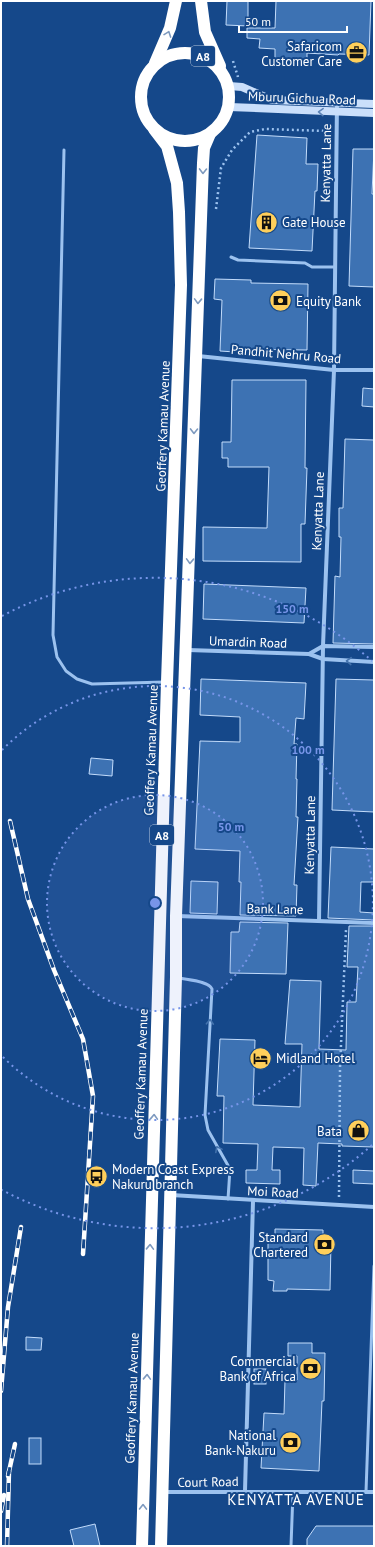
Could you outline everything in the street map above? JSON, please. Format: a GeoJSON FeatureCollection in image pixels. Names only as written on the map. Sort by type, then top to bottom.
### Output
{"type":"FeatureCollection","features":[{"type":"Feature","properties":{"kind":"highway","name":"A8"},"geometry":{"type":"LineString","coordinates":[[176,1],[170,28],[141,89],[141,104],[146,118],[154,129],[167,138],[181,141],[196,140],[210,134]]}},
{"type":"Feature","properties":{"kind":"highway","name":"A8"},"geometry":{"type":"LineString","coordinates":[[161,1546],[171,1195],[176,916],[203,163],[204,148],[210,134],[222,122],[230,97],[227,81],[205,32],[201,1]]}},
{"type":"Feature","properties":{"kind":"highway","name":"A8"},"geometry":{"type":"LineString","coordinates":[[154,64],[168,55],[184,52],[200,54],[214,62],[227,81]]}},
{"type":"Feature","properties":{"kind":"highway","name":"Geoffery Kamau Avenue"},"geometry":{"type":"LineString","coordinates":[[142,1546],[167,682],[176,463],[181,278],[180,212],[177,183],[167,146],[154,129]]}},
{"type":"Feature","properties":{"kind":"street","name":"Mburu Gichua Road"},"geometry":{"type":"LineString","coordinates":[[227,81],[272,100],[374,104]]}},
{"type":"Feature","properties":{"kind":"street","name":"Kenyatta Lane"},"geometry":{"type":"LineString","coordinates":[[319,920],[323,646],[334,370],[337,102]]}},
{"type":"Feature","properties":{"kind":"street","name":"Mburu Gichua Road"},"geometry":{"type":"LineString","coordinates":[[228,107],[374,113]]}},
{"type":"Feature","properties":{"kind":"street","name":"Pandhit Nehru Road"},"geometry":{"type":"LineString","coordinates":[[196,356],[334,370],[374,370]]}},
{"type":"Feature","properties":{"kind":"street"},"geometry":{"type":"LineString","coordinates":[[309,654],[323,646],[374,647]]}},
{"type":"Feature","properties":{"kind":"street","name":"Umardin Road"},"geometry":{"type":"LineString","coordinates":[[186,650],[309,654],[323,660],[374,662]]}},
{"type":"Feature","properties":{"kind":"street","name":"Bank Lane"},"geometry":{"type":"LineString","coordinates":[[176,916],[374,923]]}},
{"type":"Feature","properties":{"kind":"street","name":"Moi Road"},"geometry":{"type":"LineString","coordinates":[[171,1195],[374,1207]]}},
{"type":"Feature","properties":{"kind":"street"},"geometry":{"type":"LineString","coordinates":[[245,1492],[253,1201]]}},
{"type":"Feature","properties":{"kind":"street","name":"Court Road"},"geometry":{"type":"LineString","coordinates":[[162,1492],[374,1492]]}},
{"type":"Feature","properties":{"kind":"lane"},"geometry":{"type":"LineString","coordinates":[[64,150],[52,635],[57,657],[66,671],[77,679],[92,684],[167,682]]}},
{"type":"Feature","properties":{"kind":"lane"},"geometry":{"type":"LineString","coordinates":[[231,257],[238,260],[304,263],[312,267],[335,267]]}},
{"type":"Feature","properties":{"kind":"lane"},"geometry":{"type":"LineString","coordinates":[[176,977],[206,983],[211,986],[212,989],[205,1115],[208,1130],[230,1169],[228,1199]]}},
{"type":"Feature","properties":{"kind":"lane"},"geometry":{"type":"LineString","coordinates":[[366,1492],[374,1266]]}},
{"type":"Feature","properties":{"kind":"lane"},"geometry":{"type":"LineString","coordinates":[[291,1546],[293,1492]]}},
{"type":"Feature","properties":{"kind":"path"},"geometry":{"type":"LineString","coordinates":[[215,212],[221,168],[232,150],[250,132],[265,129],[336,131]]}},
{"type":"Feature","properties":{"kind":"path"},"geometry":{"type":"LineString","coordinates":[[338,1205],[341,1052],[346,921]]}},
{"type":"Feature","properties":{"kind":"building"},"geometry":{"type":"Polygon","coordinates":[[[227,1],[248,1],[248,26],[226,25],[227,1]]]}},
{"type":"Feature","properties":{"kind":"building"},"geometry":{"type":"Polygon","coordinates":[[[276,1],[371,1],[369,55],[307,53],[307,60],[275,60],[275,49],[259,48],[260,39],[247,38],[247,28],[275,28],[276,1]]]}},
{"type":"Feature","properties":{"kind":"building"},"geometry":{"type":"Polygon","coordinates":[[[257,135],[307,138],[306,164],[318,164],[312,251],[249,248],[257,135]]]}},
{"type":"Feature","properties":{"kind":"building"},"geometry":{"type":"Polygon","coordinates":[[[353,149],[374,149],[372,194],[374,194],[374,287],[349,286],[353,149]]]}},
{"type":"Feature","properties":{"kind":"building","name":"Equity Bank"},"geometry":{"type":"Polygon","coordinates":[[[215,279],[251,280],[251,283],[308,284],[307,350],[235,349],[235,352],[220,351],[222,300],[214,299],[215,279]]]}},
{"type":"Feature","properties":{"kind":"building"},"geometry":{"type":"Polygon","coordinates":[[[232,380],[306,380],[305,468],[307,468],[305,524],[301,524],[301,562],[203,561],[203,527],[267,528],[269,467],[228,467],[228,458],[222,458],[222,442],[231,442],[232,380]]]}},
{"type":"Feature","properties":{"kind":"building"},"geometry":{"type":"Polygon","coordinates":[[[363,388],[374,389],[374,407],[362,406],[363,388]]]}},
{"type":"Feature","properties":{"kind":"building"},"geometry":{"type":"Polygon","coordinates":[[[345,439],[374,440],[374,644],[333,643],[335,576],[340,577],[341,537],[339,537],[339,508],[343,508],[345,439]]]}},
{"type":"Feature","properties":{"kind":"building"},"geometry":{"type":"Polygon","coordinates":[[[204,584],[306,588],[304,623],[203,619],[204,584]]]}},
{"type":"Feature","properties":{"kind":"building"},"geometry":{"type":"Polygon","coordinates":[[[201,679],[306,683],[304,719],[296,718],[294,744],[297,744],[296,817],[298,817],[294,885],[297,885],[296,916],[240,915],[240,851],[195,849],[200,741],[240,742],[240,717],[200,715],[201,679]]]}},
{"type":"Feature","properties":{"kind":"building"},"geometry":{"type":"Polygon","coordinates":[[[336,679],[374,680],[374,812],[332,810],[336,679]]]}},
{"type":"Feature","properties":{"kind":"building"},"geometry":{"type":"Polygon","coordinates":[[[91,758],[113,760],[112,776],[89,774],[91,758]]]}},
{"type":"Feature","properties":{"kind":"building"},"geometry":{"type":"Polygon","coordinates":[[[331,847],[374,849],[374,882],[361,882],[360,912],[374,913],[374,920],[328,918],[331,847]]]}},
{"type":"Feature","properties":{"kind":"building"},"geometry":{"type":"Polygon","coordinates":[[[191,881],[218,882],[217,914],[190,913],[191,881]]]}},
{"type":"Feature","properties":{"kind":"building"},"geometry":{"type":"Polygon","coordinates":[[[240,922],[288,923],[286,974],[230,973],[231,932],[239,932],[240,922]]]}},
{"type":"Feature","properties":{"kind":"building"},"geometry":{"type":"Polygon","coordinates":[[[349,926],[374,926],[374,1147],[342,1146],[342,1144],[318,1143],[316,1186],[303,1185],[304,1148],[273,1147],[272,1170],[280,1170],[280,1184],[246,1183],[246,1170],[257,1170],[258,1144],[223,1143],[224,1096],[217,1096],[220,1039],[255,1040],[253,1105],[300,1107],[302,1044],[285,1044],[290,980],[321,981],[319,1049],[346,1050],[347,1002],[356,1002],[358,967],[347,967],[349,926]]]}},
{"type":"Feature","properties":{"kind":"building"},"geometry":{"type":"Polygon","coordinates":[[[353,1170],[374,1171],[374,1184],[353,1183],[353,1170]]]}},
{"type":"Feature","properties":{"kind":"building"},"geometry":{"type":"Polygon","coordinates":[[[275,1229],[323,1230],[323,1242],[331,1243],[330,1290],[287,1289],[287,1291],[273,1291],[274,1281],[268,1280],[268,1242],[275,1242],[275,1229]]]}},
{"type":"Feature","properties":{"kind":"building"},"geometry":{"type":"Polygon","coordinates":[[[26,1337],[42,1338],[41,1350],[26,1350],[26,1337]]]}},
{"type":"Feature","properties":{"kind":"building"},"geometry":{"type":"Polygon","coordinates":[[[288,1343],[312,1343],[312,1353],[325,1353],[324,1401],[322,1401],[319,1471],[261,1468],[264,1413],[284,1414],[285,1380],[297,1380],[297,1356],[288,1356],[288,1343]]]}},
{"type":"Feature","properties":{"kind":"building"},"geometry":{"type":"Polygon","coordinates":[[[254,1369],[266,1369],[266,1384],[254,1384],[254,1369]]]}},
{"type":"Feature","properties":{"kind":"building"},"geometry":{"type":"Polygon","coordinates":[[[29,1438],[41,1438],[41,1464],[29,1464],[29,1438]]]}},
{"type":"Feature","properties":{"kind":"building"},"geometry":{"type":"Polygon","coordinates":[[[95,1524],[100,1546],[74,1546],[70,1530],[95,1524]]]}},
{"type":"Feature","properties":{"kind":"building"},"geometry":{"type":"Polygon","coordinates":[[[316,1526],[374,1526],[374,1546],[307,1546],[307,1539],[316,1526]]]}},
{"type":"Feature","properties":{"kind":"railway"},"geometry":{"type":"LineString","coordinates":[[10,821],[28,899],[54,970],[83,1039],[93,1096],[83,1254]]}},
{"type":"Feature","properties":{"kind":"railway"},"geometry":{"type":"LineString","coordinates":[[1,1391],[8,1307],[21,1227]]}},
{"type":"Feature","properties":{"kind":"railway"},"geometry":{"type":"LineString","coordinates":[[8,1476],[15,1444]]}},
{"type":"Feature","properties":{"kind":"railway"},"geometry":{"type":"LineString","coordinates":[[7,1546],[9,1471]]}},
{"type":"Feature","properties":{"kind":"railway"},"geometry":{"type":"LineString","coordinates":[[1,1511],[4,1495]]}},
{"type":"Feature","properties":{"kind":"place","name":"Safaricom Customer Care"},"geometry":{"type":"Point","coordinates":[357,53]}},
{"type":"Feature","properties":{"kind":"place","name":"Gate House"},"geometry":{"type":"Point","coordinates":[266,222]}},
{"type":"Feature","properties":{"kind":"place","name":"Equity Bank"},"geometry":{"type":"Point","coordinates":[280,301]}},
{"type":"Feature","properties":{"kind":"place","name":"Midland Hotel"},"geometry":{"type":"Point","coordinates":[260,1058]}},
{"type":"Feature","properties":{"kind":"place","name":"Bata"},"geometry":{"type":"Point","coordinates":[358,1131]}},
{"type":"Feature","properties":{"kind":"place","name":"Modern Coast Express Nakuru branch"},"geometry":{"type":"Point","coordinates":[97,1176]}},
{"type":"Feature","properties":{"kind":"place","name":"Standard Chartered"},"geometry":{"type":"Point","coordinates":[324,1244]}},
{"type":"Feature","properties":{"kind":"place","name":"Commercial Bank of Africa"},"geometry":{"type":"Point","coordinates":[311,1368]}},
{"type":"Feature","properties":{"kind":"place","name":"National Bank-Nakuru"},"geometry":{"type":"Point","coordinates":[291,1442]}},
{"type":"Feature","properties":{"kind":"district","name":"KENYATTA AVENUE"},"geometry":{"type":"Point","coordinates":[296,1499]}}]}
